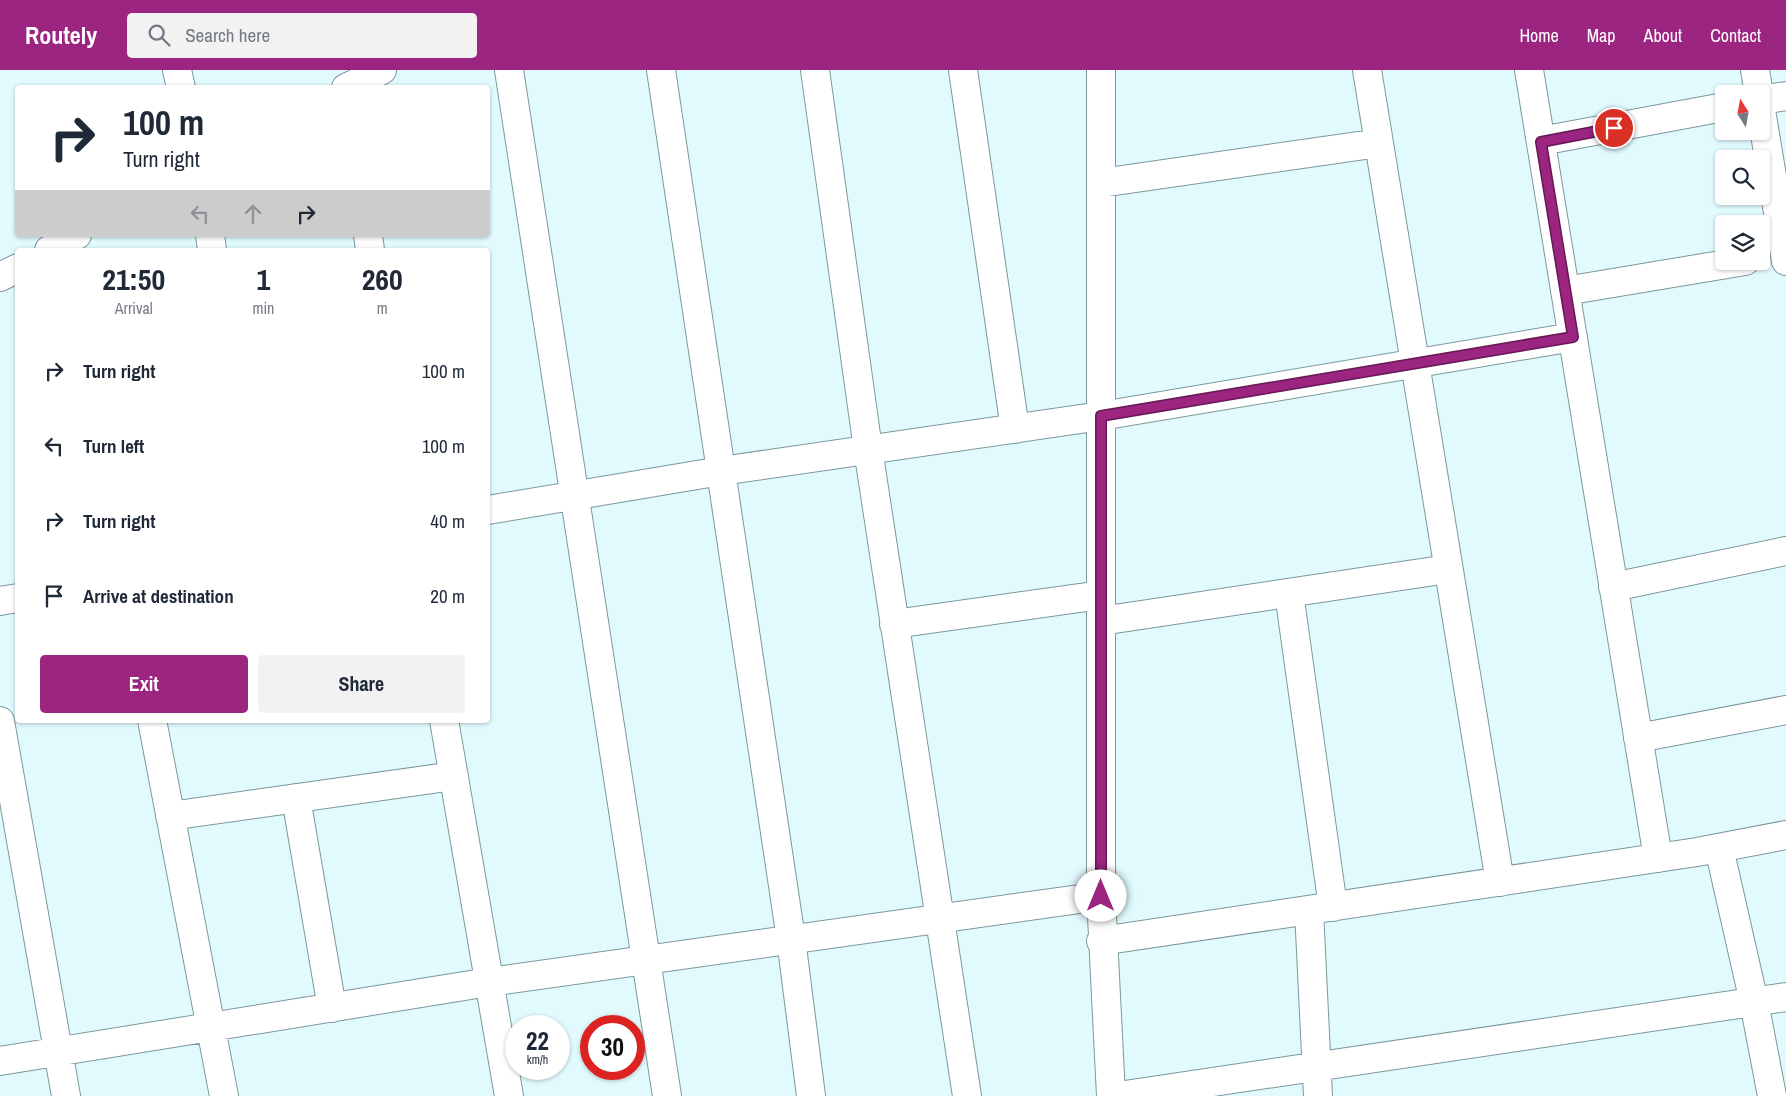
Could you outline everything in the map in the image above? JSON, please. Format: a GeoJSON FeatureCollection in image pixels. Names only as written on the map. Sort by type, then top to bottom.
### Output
{"type":"FeatureCollection","features":[{"type":"Feature","properties":{"kind":"street"},"geometry":{"type":"LineString","coordinates":[[177,70],[180,85]]}},
{"type":"Feature","properties":{"kind":"street"},"geometry":{"type":"LineString","coordinates":[[342,70],[345,85]]}},
{"type":"Feature","properties":{"kind":"street"},"geometry":{"type":"LineString","coordinates":[[352,85],[382,70]]}},
{"type":"Feature","properties":{"kind":"street"},"geometry":{"type":"LineString","coordinates":[[510,70],[667,1096]]}},
{"type":"Feature","properties":{"kind":"street"},"geometry":{"type":"LineString","coordinates":[[661,70],[791,939],[811,1096]]}},
{"type":"Feature","properties":{"kind":"street"},"geometry":{"type":"LineString","coordinates":[[815,70],[868,450],[967,1096]]}},
{"type":"Feature","properties":{"kind":"street"},"geometry":{"type":"LineString","coordinates":[[963,70],[1015,429]]}},
{"type":"Feature","properties":{"kind":"street"},"geometry":{"type":"LineString","coordinates":[[1101,70],[1101,896],[1111,1096]]}},
{"type":"Feature","properties":{"kind":"street"},"geometry":{"type":"LineString","coordinates":[[1367,70],[1500,882]]}},
{"type":"Feature","properties":{"kind":"street"},"geometry":{"type":"LineString","coordinates":[[1529,70],[1658,858]]}},
{"type":"Feature","properties":{"kind":"street"},"geometry":{"type":"LineString","coordinates":[[1755,70],[1758,85]]}},
{"type":"Feature","properties":{"kind":"street"},"geometry":{"type":"LineString","coordinates":[[1770,99],[1786,96]]}},
{"type":"Feature","properties":{"kind":"street"},"geometry":{"type":"LineString","coordinates":[[1541,142],[1715,109]]}},
{"type":"Feature","properties":{"kind":"street"},"geometry":{"type":"LineString","coordinates":[[1765,140],[1780,257]]}},
{"type":"Feature","properties":{"kind":"street"},"geometry":{"type":"LineString","coordinates":[[1101,183],[1379,142]]}},
{"type":"Feature","properties":{"kind":"street"},"geometry":{"type":"LineString","coordinates":[[1565,291],[1715,266]]}},
{"type":"Feature","properties":{"kind":"street"},"geometry":{"type":"LineString","coordinates":[[0,277],[15,270]]}},
{"type":"Feature","properties":{"kind":"street"},"geometry":{"type":"LineString","coordinates":[[490,510],[721,471],[1101,416],[1573,337]]}},
{"type":"Feature","properties":{"kind":"street"},"geometry":{"type":"LineString","coordinates":[[1614,588],[1786,551]]}},
{"type":"Feature","properties":{"kind":"street"},"geometry":{"type":"LineString","coordinates":[[1101,621],[1448,569]]}},
{"type":"Feature","properties":{"kind":"street"},"geometry":{"type":"LineString","coordinates":[[1289,593],[1321,908],[1318,1096]]}},
{"type":"Feature","properties":{"kind":"street"},"geometry":{"type":"LineString","coordinates":[[894,624],[1101,594]]}},
{"type":"Feature","properties":{"kind":"street"},"geometry":{"type":"LineString","coordinates":[[0,601],[15,598]]}},
{"type":"Feature","properties":{"kind":"street"},"geometry":{"type":"LineString","coordinates":[[1638,738],[1786,710]]}},
{"type":"Feature","properties":{"kind":"street"},"geometry":{"type":"LineString","coordinates":[[0,721],[60,1051],[66,1096]]}},
{"type":"Feature","properties":{"kind":"street"},"geometry":{"type":"LineString","coordinates":[[153,723],[224,1096]]}},
{"type":"Feature","properties":{"kind":"street"},"geometry":{"type":"LineString","coordinates":[[445,723],[508,1096]]}},
{"type":"Feature","properties":{"kind":"street"},"geometry":{"type":"LineString","coordinates":[[170,816],[454,776]]}},
{"type":"Feature","properties":{"kind":"street"},"geometry":{"type":"LineString","coordinates":[[296,798],[332,1008]]}},
{"type":"Feature","properties":{"kind":"street"},"geometry":{"type":"LineString","coordinates":[[1102,940],[1658,858],[1786,835]]}},
{"type":"Feature","properties":{"kind":"street"},"geometry":{"type":"LineString","coordinates":[[1719,848],[1754,1002],[1772,1096]]}},
{"type":"Feature","properties":{"kind":"street"},"geometry":{"type":"LineString","coordinates":[[0,1061],[489,982],[1101,896]]}},
{"type":"Feature","properties":{"kind":"street"},"geometry":{"type":"LineString","coordinates":[[1118,1096],[1786,996]]}},
{"type":"Feature","properties":{"kind":"route"},"geometry":{"type":"LineString","coordinates":[[1101,896],[1101,416],[1573,337],[1541,142],[1614,128]]}}]}
